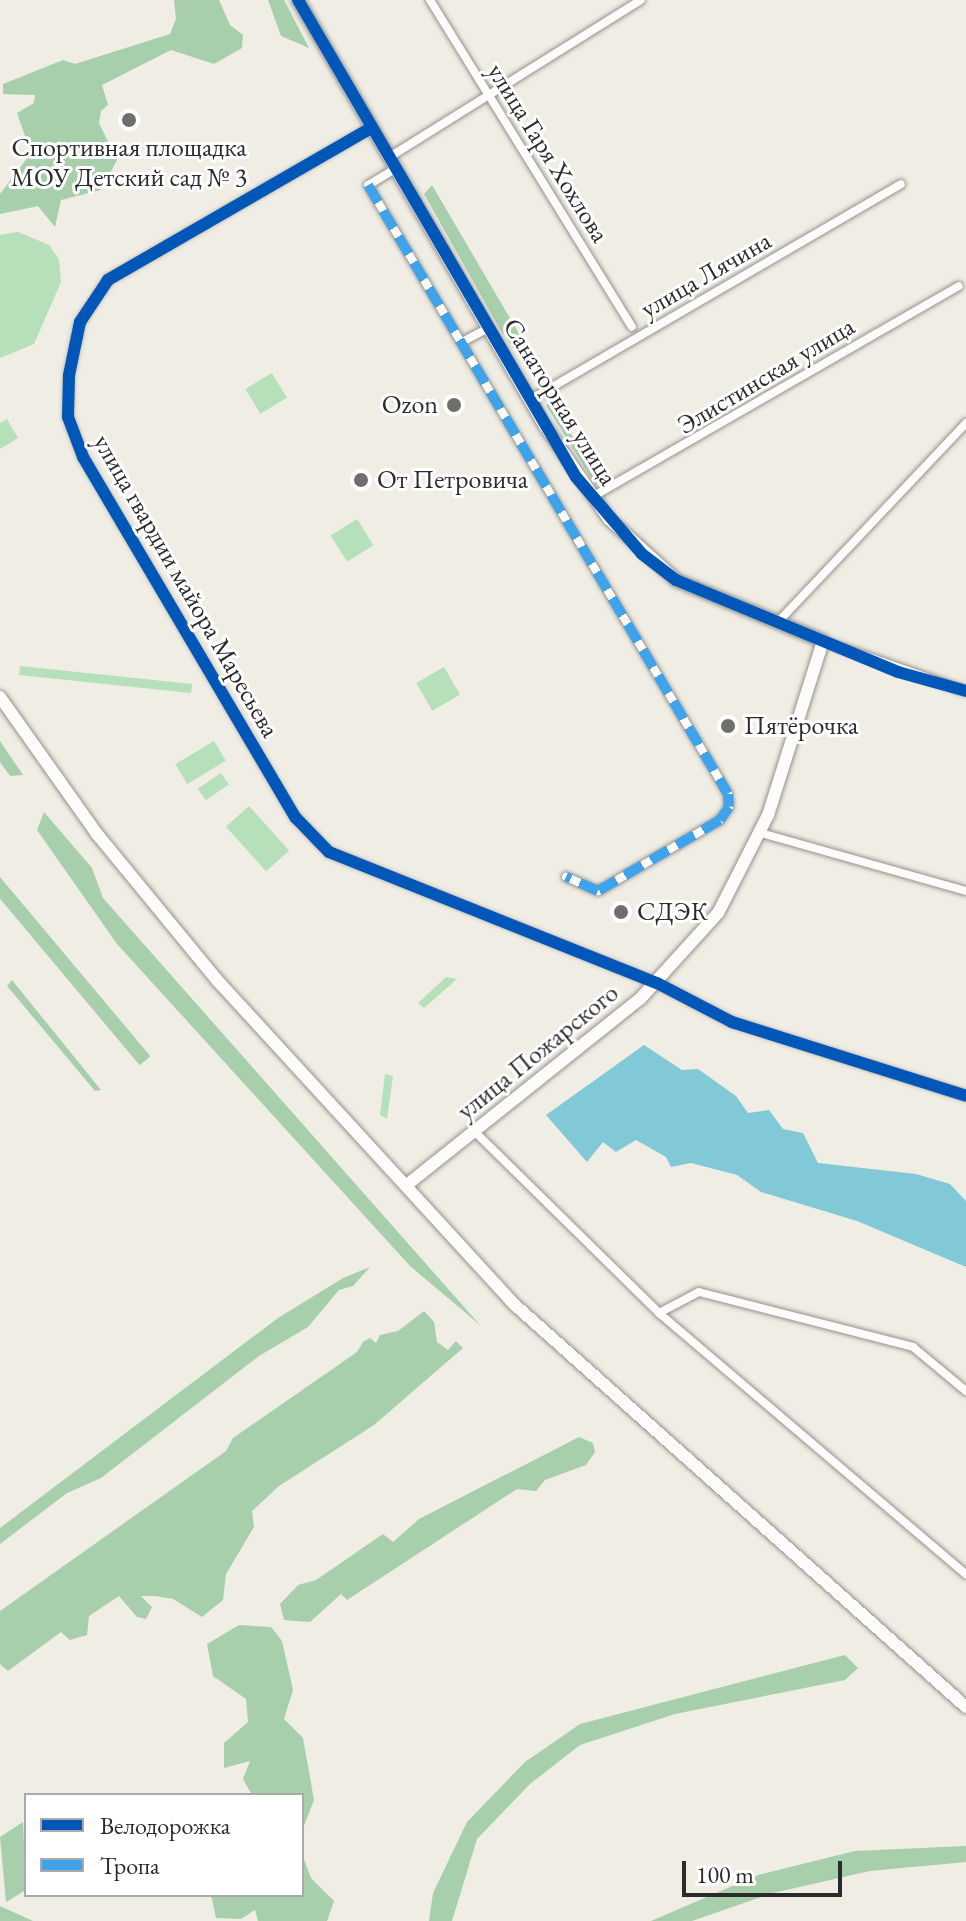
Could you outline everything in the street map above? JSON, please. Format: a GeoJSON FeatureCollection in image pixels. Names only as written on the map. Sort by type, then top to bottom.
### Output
{"type":"FeatureCollection","features":[{"type":"Feature","properties":{"kind":"street","name":"Санаторная улица"},"geometry":{"type":"LineString","coordinates":[[298,0],[530,400],[591,498],[642,554],[676,580],[823,641],[966,691]]}},
{"type":"Feature","properties":{"kind":"street","name":"улица Гаря Хохлова"},"geometry":{"type":"LineString","coordinates":[[430,0],[632,327]]}},
{"type":"Feature","properties":{"kind":"street"},"geometry":{"type":"LineString","coordinates":[[566,877],[598,891],[720,820],[729,801],[368,185],[392,163],[489,95],[641,0]]}},
{"type":"Feature","properties":{"kind":"street","name":"улица гвардии майора Маресьева"},"geometry":{"type":"LineString","coordinates":[[371,128],[103,286],[76,332],[67,396],[71,427],[129,541],[314,841],[358,865],[657,983],[732,1022],[966,1096]]}},
{"type":"Feature","properties":{"kind":"street","name":"улица Лячина"},"geometry":{"type":"LineString","coordinates":[[530,400],[901,184]]}},
{"type":"Feature","properties":{"kind":"street","name":"Элистинская улица"},"geometry":{"type":"LineString","coordinates":[[591,498],[959,286]]}},
{"type":"Feature","properties":{"kind":"street"},"geometry":{"type":"LineString","coordinates":[[462,342],[488,328]]}},
{"type":"Feature","properties":{"kind":"street"},"geometry":{"type":"LineString","coordinates":[[778,622],[966,423]]}},
{"type":"Feature","properties":{"kind":"street","name":"улица Пожарского"},"geometry":{"type":"LineString","coordinates":[[407,1185],[657,983],[718,913],[761,833],[823,641]]}},
{"type":"Feature","properties":{"kind":"street"},"geometry":{"type":"LineString","coordinates":[[0,697],[97,834],[217,980],[515,1305],[718,1491],[966,1707]]}},
{"type":"Feature","properties":{"kind":"street"},"geometry":{"type":"LineString","coordinates":[[761,833],[966,891]]}},
{"type":"Feature","properties":{"kind":"street"},"geometry":{"type":"LineString","coordinates":[[474,1131],[659,1313],[966,1574]]}},
{"type":"Feature","properties":{"kind":"street"},"geometry":{"type":"LineString","coordinates":[[659,1313],[699,1292],[913,1347],[966,1391]]}},
{"type":"Feature","properties":{"kind":"green space"},"geometry":{"type":"Polygon","coordinates":[[[174,0],[219,0],[230,25],[243,35],[242,48],[214,64],[171,50],[102,85],[108,105],[101,111],[99,123],[117,160],[101,190],[61,200],[55,227],[38,206],[0,214],[0,194],[31,153],[17,113],[34,103],[35,95],[3,94],[3,84],[63,60],[75,64],[170,34],[176,19],[174,0]]]}},
{"type":"Feature","properties":{"kind":"green space"},"geometry":{"type":"Polygon","coordinates":[[[268,0],[284,0],[309,48],[281,36],[268,0]]]}},
{"type":"Feature","properties":{"kind":"green space"},"geometry":{"type":"Polygon","coordinates":[[[432,185],[535,361],[523,363],[500,329],[424,194],[432,185]]]}},
{"type":"Feature","properties":{"kind":"green space"},"geometry":{"type":"Polygon","coordinates":[[[18,232],[49,245],[59,259],[61,282],[34,344],[0,358],[0,235],[18,232]]]}},
{"type":"Feature","properties":{"kind":"green space"},"geometry":{"type":"Polygon","coordinates":[[[272,373],[287,398],[260,414],[245,389],[272,373]]]}},
{"type":"Feature","properties":{"kind":"green space"},"geometry":{"type":"Polygon","coordinates":[[[552,401],[598,480],[596,486],[546,405],[552,401]]]}},
{"type":"Feature","properties":{"kind":"green space"},"geometry":{"type":"Polygon","coordinates":[[[7,419],[18,438],[0,449],[0,423],[7,419]]]}},
{"type":"Feature","properties":{"kind":"green space"},"geometry":{"type":"Polygon","coordinates":[[[357,519],[373,545],[347,562],[331,535],[357,519]]]}},
{"type":"Feature","properties":{"kind":"green space"},"geometry":{"type":"Polygon","coordinates":[[[20,666],[192,684],[191,693],[19,675],[20,666]]]}},
{"type":"Feature","properties":{"kind":"green space"},"geometry":{"type":"Polygon","coordinates":[[[444,667],[460,695],[432,711],[416,683],[444,667]]]}},
{"type":"Feature","properties":{"kind":"green space"},"geometry":{"type":"Polygon","coordinates":[[[0,741],[23,775],[10,776],[0,762],[0,741]]]}},
{"type":"Feature","properties":{"kind":"green space"},"geometry":{"type":"Polygon","coordinates":[[[214,741],[226,761],[187,784],[175,764],[214,741]]]}},
{"type":"Feature","properties":{"kind":"green space"},"geometry":{"type":"Polygon","coordinates":[[[221,773],[229,785],[206,800],[198,789],[221,773]]]}},
{"type":"Feature","properties":{"kind":"green space"},"geometry":{"type":"Polygon","coordinates":[[[249,806],[289,851],[266,871],[226,827],[249,806]]]}},
{"type":"Feature","properties":{"kind":"green space"},"geometry":{"type":"Polygon","coordinates":[[[44,812],[92,868],[103,898],[480,1325],[410,1266],[117,944],[37,830],[44,812]]]}},
{"type":"Feature","properties":{"kind":"green space"},"geometry":{"type":"Polygon","coordinates":[[[0,877],[150,1056],[140,1065],[0,899],[0,877]]]}},
{"type":"Feature","properties":{"kind":"green space"},"geometry":{"type":"Polygon","coordinates":[[[446,977],[457,979],[424,1008],[418,1003],[446,977]]]}},
{"type":"Feature","properties":{"kind":"green space"},"geometry":{"type":"Polygon","coordinates":[[[12,980],[101,1090],[95,1091],[7,986],[12,980]]]}},
{"type":"Feature","properties":{"kind":"green space"},"geometry":{"type":"Polygon","coordinates":[[[385,1074],[393,1076],[387,1119],[380,1115],[385,1074]]]}},
{"type":"Feature","properties":{"kind":"green space"},"geometry":{"type":"Polygon","coordinates":[[[370,1267],[353,1286],[339,1290],[308,1327],[259,1356],[101,1478],[67,1493],[0,1544],[0,1528],[278,1318],[343,1278],[370,1267]]]}},
{"type":"Feature","properties":{"kind":"green space"},"geometry":{"type":"Polygon","coordinates":[[[424,1311],[434,1322],[437,1342],[448,1350],[456,1341],[463,1348],[374,1425],[279,1486],[252,1511],[254,1527],[226,1574],[223,1600],[202,1617],[173,1599],[141,1596],[152,1607],[146,1619],[137,1617],[119,1596],[89,1616],[87,1635],[70,1640],[61,1632],[8,1671],[0,1664],[0,1611],[226,1451],[233,1438],[357,1352],[363,1342],[370,1338],[376,1343],[380,1335],[398,1331],[424,1311]]]}},
{"type":"Feature","properties":{"kind":"green space"},"geometry":{"type":"Polygon","coordinates":[[[579,1437],[593,1443],[595,1452],[586,1465],[545,1480],[536,1491],[517,1489],[347,1600],[341,1594],[310,1622],[284,1620],[280,1604],[298,1585],[316,1580],[383,1534],[393,1542],[419,1519],[579,1437]]]}},
{"type":"Feature","properties":{"kind":"green space"},"geometry":{"type":"Polygon","coordinates":[[[239,1625],[271,1627],[282,1641],[293,1690],[284,1719],[303,1738],[314,1800],[304,1826],[304,1793],[251,1793],[243,1779],[250,1761],[224,1768],[224,1743],[248,1722],[246,1699],[213,1676],[207,1644],[239,1625]]]}},
{"type":"Feature","properties":{"kind":"green space"},"geometry":{"type":"Polygon","coordinates":[[[845,1655],[858,1668],[845,1680],[675,1714],[580,1745],[530,1784],[477,1839],[452,1921],[429,1921],[433,1893],[467,1822],[525,1762],[580,1724],[845,1655]]]}},
{"type":"Feature","properties":{"kind":"green space"},"geometry":{"type":"Polygon","coordinates":[[[23,1822],[24,1891],[6,1902],[0,1837],[23,1822]]]}},
{"type":"Feature","properties":{"kind":"green space"},"geometry":{"type":"Polygon","coordinates":[[[966,1846],[966,1862],[870,1871],[773,1893],[692,1921],[651,1921],[758,1875],[855,1851],[966,1846]]]}},
{"type":"Feature","properties":{"kind":"green space"},"geometry":{"type":"Polygon","coordinates":[[[304,1859],[311,1878],[334,1901],[327,1921],[258,1921],[255,1910],[241,1919],[216,1918],[211,1897],[304,1897],[304,1859]]]}},
{"type":"Feature","properties":{"kind":"green space"},"geometry":{"type":"Polygon","coordinates":[[[0,1906],[33,1921],[0,1921],[0,1906]]]}},
{"type":"Feature","properties":{"kind":"water"},"geometry":{"type":"Polygon","coordinates":[[[644,1045],[682,1070],[698,1069],[736,1096],[748,1113],[769,1110],[783,1129],[803,1133],[818,1163],[916,1174],[950,1184],[966,1201],[966,1267],[857,1221],[761,1192],[737,1175],[691,1163],[671,1167],[666,1157],[636,1140],[616,1152],[603,1142],[587,1162],[546,1115],[644,1045]]]}},
{"type":"Feature","properties":{"kind":"marked path"},"geometry":{"type":"LineString","coordinates":[[368,185],[728,794],[729,807],[720,820],[598,891],[566,877]]}},
{"type":"Feature","properties":{"kind":"cycle path"},"geometry":{"type":"LineString","coordinates":[[298,0],[576,477],[642,554],[676,580],[898,672],[966,691]]}},
{"type":"Feature","properties":{"kind":"cycle path"},"geometry":{"type":"LineString","coordinates":[[371,128],[108,280],[80,322],[69,375],[68,417],[83,457],[296,818],[329,852],[657,983],[732,1022],[966,1096]]}},
{"type":"Feature","properties":{"kind":"place","name":"Спортивная площадка МОУ Детский сад № 3"},"geometry":{"type":"Point","coordinates":[129,120]}},
{"type":"Feature","properties":{"kind":"place","name":"Ozon"},"geometry":{"type":"Point","coordinates":[454,405]}},
{"type":"Feature","properties":{"kind":"place","name":"От Петровича"},"geometry":{"type":"Point","coordinates":[361,480]}},
{"type":"Feature","properties":{"kind":"place","name":"Пятёрочка"},"geometry":{"type":"Point","coordinates":[728,726]}},
{"type":"Feature","properties":{"kind":"place","name":"СДЭК"},"geometry":{"type":"Point","coordinates":[621,912]}}]}
